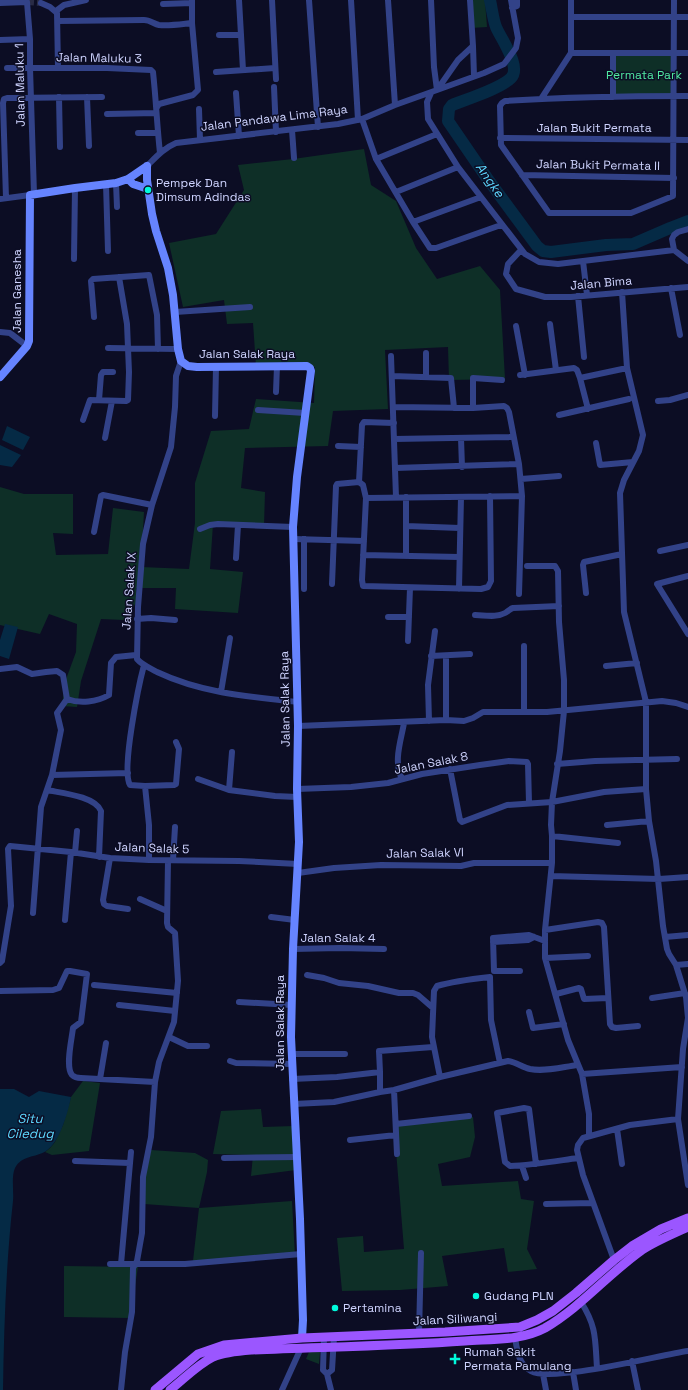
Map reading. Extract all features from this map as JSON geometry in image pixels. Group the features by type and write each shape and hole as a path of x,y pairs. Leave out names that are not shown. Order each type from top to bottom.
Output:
{"main road":[{"name":"Jalan Siliwangi","path":"155,1390 198,1354 224,1345 252,1346 301,1343 334,1337 419,1334 520,1327 553,1311 632,1246 661,1229 688,1218"},
{"name":"Jalan Siliwangi","path":"301,1343 324,1347 334,1347 446,1342 515,1337 532,1333 544,1328 581,1302 623,1265 643,1250 688,1227"},
{"path":"445,1332 446,1342"},
{"name":"Jalan Siliwangi","path":"170,1390 199,1365 213,1357 252,1346"}],"street":[{"path":"56,11 64,5 86,0"},
{"path":"239,0 243,70"},
{"path":"272,0 276,79"},
{"path":"309,0 318,127"},
{"path":"351,0 360,119 376,159 428,245 433,249 501,225"},
{"path":"388,0 395,105"},
{"path":"431,0 434,67 437,90"},
{"path":"470,0 474,76"},
{"path":"511,0 512,8 517,6 517,0"},
{"path":"541,99 571,53 571,0"},
{"path":"674,0 674,17 674,53 674,96 674,178 673,196 634,212 549,213 502,147 500,138 500,106 505,101 613,97 674,96 688,96"},
{"name":"Jalan Maluku 1","path":"0,3 27,1 32,97 32,195"},
{"path":"160,153 157,110 159,104 196,94 198,90 192,23 192,2 163,4"},
{"path":"41,3 56,11 58,21 58,68"},
{"name":"Jalan Pandawa Lima Raya","path":"32,195 116,183 128,179 147,166 160,153 176,143 318,127 360,119 484,73 504,64 516,48 518,38 512,8"},
{"path":"571,17 688,17"},
{"path":"58,21 149,20 156,24 162,25 192,23"},
{"path":"219,35 241,35"},
{"path":"0,40 30,39"},
{"path":"437,90 458,60 473,46"},
{"path":"571,53 688,53"},
{"path":"613,53 613,97"},
{"name":"Jalan Maluku 3","path":"7,68 107,68 151,70 153,72 157,110"},
{"path":"216,72 275,68"},
{"path":"274,87 276,132"},
{"path":"236,92 239,136"},
{"path":"431,92 427,102 428,118 437,134 458,167 501,225 521,250 534,260 544,264 558,264 674,250"},
{"path":"32,195 3,198 4,99 32,97 102,97"},
{"path":"59,97 60,147"},
{"path":"87,97 89,146"},
{"path":"420,97 425,99 427,102"},
{"path":"199,109 200,140"},
{"path":"107,114 157,110"},
{"path":"292,130 294,158"},
{"path":"138,133 158,133"},
{"path":"376,159 437,134"},
{"name":"Jalan Bukit Permata","path":"500,138 688,140"},
{"name":"Jalan Salak Raya","path":"147,166 148,189 156,231 170,280 175,312 178,349 181,361 188,366 307,366 311,371 297,477 293,527 298,702 298,868 293,949 292,1079 301,1254 303,1320 301,1343"},
{"path":"396,192 458,167"},
{"name":"Jalan Bukit Permata II","path":"522,175 674,178"},
{"path":"128,179 134,184 148,189"},
{"path":"116,183 116,207"},
{"path":"106,184 108,251"},
{"path":"74,259 75,188"},
{"name":"Jalan Ganesha","path":"0,377 27,346 29,341 32,195"},
{"path":"413,222 481,197"},
{"path":"688,229 674,235 672,239 674,250 688,261"},
{"name":"Jalan Bima","path":"521,250 508,264 506,274 516,289 545,297 578,296 688,287"},
{"path":"583,261 587,295"},
{"path":"94,317 91,281 93,279 147,274 150,276 157,315 158,349"},
{"path":"83,420 90,400 128,400 126,314 120,277"},
{"path":"671,288 680,335"},
{"path":"622,292 627,368 643,435 639,451 624,480 620,493 624,616 646,702 646,788 648,821 659,879 665,937 668,954 676,965 686,996 688,1018 683,1049 678,1119 688,1185"},
{"path":"578,296 584,357"},
{"path":"175,312 250,307"},
{"path":"550,324 556,370"},
{"path":"516,326 523,375 556,370 576,369 580,378 588,409"},
{"path":"0,332 10,333 27,346"},
{"path":"108,348 178,349"},
{"path":"426,353 426,377"},
{"path":"391,356 396,497"},
{"name":"Jalan Salak IX","path":"136,656 137,619 143,544 147,521 171,447 176,376 181,361"},
{"path":"276,392 277,366"},
{"path":"215,416 216,367"},
{"path":"580,378 627,368"},
{"path":"99,400 102,373 113,372"},
{"path":"392,376 451,378 454,408"},
{"path":"473,408 473,378 502,380"},
{"path":"658,401 670,400 688,395"},
{"path":"559,415 628,399"},
{"path":"105,438 112,401"},
{"path":"393,407 473,408 506,406 509,412 521,479 522,496 519,594"},
{"path":"258,410 305,413"},
{"path":"359,482 362,425 364,422 394,423"},
{"path":"394,439 513,437"},
{"path":"461,438 462,467"},
{"path":"596,443 600,465 633,462"},
{"path":"338,446 361,447"},
{"path":"395,468 519,464"},
{"path":"521,479 559,476"},
{"path":"332,584 337,484 359,482 363,485 366,498 362,580 363,586 410,588 488,587 491,582 490,496"},
{"path":"94,532 101,496 103,495 152,505"},
{"path":"366,498 522,496"},
{"path":"406,497 406,556"},
{"path":"459,588 461,497"},
{"path":"200,529 210,525 293,527"},
{"path":"236,558 238,525"},
{"path":"406,526 460,528"},
{"path":"293,539 364,541"},
{"path":"304,539 304,589"},
{"path":"660,551 688,545"},
{"path":"586,592 584,562 622,554"},
{"path":"363,555 459,558"},
{"path":"527,566 555,566 557,568 559,622 564,680 564,711 560,751 552,802 552,863 545,930 545,958 564,1024 582,1074 589,1114 589,1136"},
{"path":"688,577 657,584 688,634"},
{"path":"408,641 410,588"},
{"path":"475,615 505,614 513,608 559,606"},
{"path":"388,617 409,617"},
{"path":"137,619 151,618 175,620"},
{"path":"429,721 428,685 435,631"},
{"path":"221,692 230,638"},
{"path":"524,646 524,712"},
{"path":"431,656 470,654"},
{"path":"67,699 74,702 99,700 109,695 111,664 116,657 136,656 139,662 144,665 182,682 242,696 298,702"},
{"path":"446,659 446,720"},
{"path":"606,666 637,662"},
{"path":"144,665 137,689 129,746 128,782 130,785 145,786 176,784 179,749 176,742"},
{"path":"0,669 17,667 32,674 57,671 63,675 67,699 57,714 61,730 52,775 41,807 33,913"},
{"path":"298,726 404,723 446,720 464,721 483,712 564,711 662,701 688,707"},
{"path":"402,779 398,766 398,758 404,723"},
{"path":"229,790 232,752"},
{"path":"557,764 595,761 677,759"},
{"name":"Jalan Salak 8","path":"198,779 229,790 275,796 388,783 422,774 509,761 527,762 529,803"},
{"path":"450,769 460,820 462,822 506,805 552,802 604,792 646,788"},
{"path":"52,775 128,773"},
{"path":"145,786 150,825 149,860"},
{"path":"47,790 89,800 100,808 99,857"},
{"path":"607,825 648,821"},
{"path":"121,1390 124,1352 132,1312 132,1268 137,1261 142,1233 143,1177 151,1137 155,1082 159,1062 174,1022 177,993 178,982 175,934 168,927 171,860 175,827"},
{"path":"64,920 77,830"},
{"path":"552,836 618,843"},
{"name":"Jalan Salak 5","path":"0,963 2,961 11,906 8,849 10,846 110,858 239,861 298,868"},
{"path":"110,858 103,900 104,904 107,906 128,909"},
{"name":"Jalan Salak VI","path":"298,868 334,868 381,865 461,866 474,863 552,863"},
{"path":"551,876 659,879 688,877"},
{"path":"140,899 168,911"},
{"path":"271,917 295,920"},
{"path":"545,930 598,922 602,923 604,927 610,1024 612,1027 616,1028 638,1026"},
{"path":"665,937 688,935"},
{"path":"520,971 494,971 493,942 528,940 534,937 545,941"},
{"name":"Jalan Salak 4","path":"293,949 384,949"},
{"path":"545,958 588,956"},
{"path":"676,965 688,964"},
{"path":"0,991 54,990 59,988 67,972 70,971 87,974 81,1022 73,1028 69,1059 70,1071 76,1077 155,1082"},
{"path":"307,975 324,978 339,983 368,986 399,993 413,993 418,995 433,1008"},
{"path":"440,1076 433,1047 432,1027 434,990 437,986 490,977 491,1020 500,1063"},
{"path":"94,985 177,993"},
{"path":"556,994 579,988 581,989 584,999 608,998"},
{"path":"652,998 686,996"},
{"path":"239,1002 292,1005"},
{"path":"119,1005 175,1011"},
{"path":"529,1012 533,1028 564,1024"},
{"path":"169,1037 188,1046 208,1046"},
{"path":"100,1079 106,1043"},
{"path":"380,1092 379,1051 433,1047"},
{"path":"292,1054 345,1054"},
{"path":"230,1061 236,1063 292,1064"},
{"path":"294,1104 334,1102 394,1090 440,1076 508,1061 529,1068 542,1070 578,1065"},
{"path":"582,1074 682,1068"},
{"path":"292,1079 336,1077 380,1072"},
{"path":"394,1090 397,1154"},
{"path":"536,1164 529,1109 524,1108 497,1113 505,1162 510,1166 522,1166 536,1164 578,1158"},
{"path":"396,1124 469,1116"},
{"path":"614,1260 592,1203 578,1158 578,1145 583,1138 630,1125 678,1119"},
{"path":"618,1129 622,1164"},
{"path":"350,1140 396,1135"},
{"path":"121,1264 131,1152"},
{"path":"224,1158 297,1157"},
{"path":"75,1161 130,1163"},
{"path":"522,1166 526,1178"},
{"path":"546,1204 592,1203"},
{"path":"419,1334 421,1252"},
{"path":"110,1264 185,1264 301,1254"},
{"path":"581,1302 593,1326 596,1368"},
{"path":"327,1374 332,1370 334,1337"},
{"path":"515,1337 518,1354 524,1366 531,1371 544,1374 573,1372 688,1351"},
{"path":"324,1338 323,1370 327,1374 331,1390"},
{"path":"282,1390 301,1343"},
{"path":"632,1361 638,1390"},
{"path":"573,1372 576,1390"},
{"path":"544,1374 546,1390"}],"green space":[{"path":"469,0 485,0 487,27 471,28"},
{"name":"Permata Park","path":"613,53 674,53 675,96 613,97"},
{"path":"364,149 371,185 396,201 416,248 437,279 480,266 500,290 505,379 449,380 448,347 385,350 388,409 333,411 328,446 245,448 241,488 265,492 264,526 213,524 210,569 243,572 238,613 175,609 176,588 136,588 136,603 124,620 101,619 81,681 77,707 62,706 65,682 76,652 77,624 49,614 40,634 0,625 0,487 24,494 73,494 73,534 53,533 56,555 108,554 113,508 144,512 141,567 189,569 195,523 195,483 211,431 249,429 256,399 314,403 315,367 256,366 253,323 227,324 224,300 183,307 169,243 216,234 244,190 238,165"},
{"path":"83,1081 100,1083 89,1151 52,1155 45,1152 55,1142 63,1125 71,1097"},
{"path":"261,1109 263,1127 294,1126 296,1170 251,1176 253,1155 213,1154 221,1111"},
{"path":"473,1117 475,1137 470,1157 438,1164 442,1186 518,1181 521,1199 534,1201 527,1249 537,1269 508,1272 504,1248 442,1256 448,1286 400,1290 342,1291 337,1238 363,1236 364,1252 404,1249 394,1126"},
{"path":"151,1150 195,1153 208,1160 207,1172 199,1208 144,1204 144,1175"},
{"path":"292,1201 295,1256 193,1261 199,1208"},
{"path":"64,1266 138,1267 130,1318 64,1317"},
{"path":"309,1352 320,1352 319,1364 306,1359"}],"water":[{"path":"7,426 30,437 23,450 2,440"},
{"path":"0,445 21,455 12,467 0,465"},
{"path":"5,624 18,627 9,659 0,656 0,640"},
{"name":"Situ Ciledug","path":"0,1089 14,1089 29,1097 39,1091 71,1097 63,1126 51,1147 42,1153 21,1161 15,1168 14,1172 6,1296 3,1390 0,1390"}],"waterway":[{"name":"Angke","path":"490,0 496,27 510,53 514,73 511,78 499,86 452,105 449,109 448,121 487,178 537,246 543,251 551,252 606,245 633,244 688,221"}],"tunnel":[{"path":"28,2 41,3"}],"place":[{"name":"Pempek Dan Dimsum Adindas","path":"148,190"},
{"name":"Gudang PLN","path":"476,1296"},
{"name":"Pertamina","path":"335,1308"},
{"name":"Rumah Sakit Permata Pamulang","path":"455,1359"}]}
